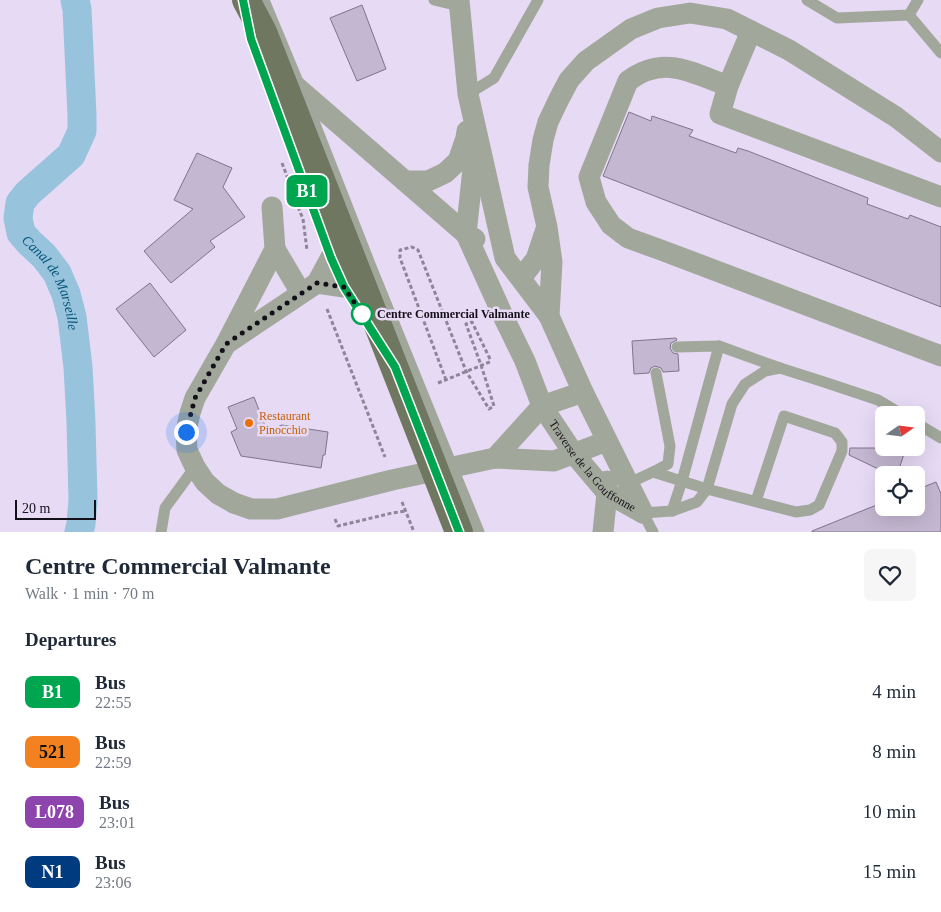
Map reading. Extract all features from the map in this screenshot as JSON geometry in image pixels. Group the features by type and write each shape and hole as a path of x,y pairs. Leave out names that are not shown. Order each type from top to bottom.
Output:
{"main road":[{"path":"245,0 262,32 395,367 436,450 452,491 459,532"},
{"path":"245,0 251,39 331,258 344,287 395,367"}],"street":[{"name":"Traverse de la Gouffonne","path":"405,181 428,181 445,173 458,161 466,138 468,94 459,3"},
{"path":"549,316 552,262 547,227 538,187 539,165 548,122 569,80 586,61 631,30 658,18 690,13 727,19 789,50 896,117 941,152"},
{"path":"751,31 728,86 720,114 941,197"},
{"path":"728,86 686,70 663,67 639,73 628,81 589,177 596,202 610,225 628,238 941,356"},
{"path":"277,70 466,234 505,258"},
{"name":"Traverse de la Gouffonne","path":"468,94 505,258 549,316 583,392 643,513"},
{"name":"Traverse de la Gouffonne","path":"477,130 466,234 525,361 542,406 574,454 607,493 643,513"},
{"path":"272,207 275,249 226,344 195,398 190,413 186,432 187,450 205,482 218,494 234,503 251,509 277,509 392,480 494,458 554,462 607,441 607,493 603,532"},
{"path":"520,278 536,260 547,227"},
{"path":"275,249 309,288"},
{"path":"226,344 309,288 331,258"},
{"path":"309,288 344,287"},
{"path":"494,458 542,406 583,392"}],"lane":[{"path":"264,0 370,264 436,450"},
{"path":"434,0 459,3"},
{"path":"468,94 494,78 538,0"},
{"path":"807,0 837,18 909,15"},
{"path":"909,15 918,0"},
{"path":"909,15 941,53"},
{"path":"672,512 719,346"},
{"path":"677,347 719,346 878,400 888,406"},
{"path":"653,532 643,513 672,512 698,502 707,489 732,404 745,384 765,371 780,368"},
{"path":"629,483 668,464 670,446 656,372"},
{"path":"653,472 707,489 796,512 810,510 818,505 842,451 842,442 835,433 784,416 756,501"},
{"path":"925,428 941,438"},
{"path":"160,532 165,508 195,467"},
{"path":"452,491 479,532"}],"path":[{"path":"481,365 466,371 446,380 400,258 400,250 412,247 418,250 466,371 488,409 494,406 481,365 466,324 472,322 491,361 481,365"},
{"path":"326,308 385,459"},
{"path":"403,504 414,532"},
{"path":"338,526 406,511"}],"building":[{"path":"362,5 386,69 357,81 330,18"},
{"path":"629,112 651,121 652,116 693,130 689,136 736,153 738,148 748,151 868,198 867,204 908,219 910,215 941,227 941,307 603,176"},
{"path":"197,153 232,168 223,187 245,217 210,241 215,247 171,283 144,251 193,209 174,200"},
{"path":"150,283 186,330 154,357 116,309"},
{"path":"676,338 677,340 671,343 670,348 673,353 678,354 679,371 663,372 661,368 655,366 651,368 649,373 634,374 632,341"},
{"path":"254,397 267,431 282,425 328,432 321,468 241,456 231,432 237,429 228,407"},
{"path":"850,448 875,448 875,456 903,456 900,466 875,467 849,455"},
{"path":"936,482 941,494 941,532 812,532 875,506 875,516 925,516 925,486"}],"waterway":[{"name":"Canal de Marseille","path":"75,0 77,9 82,131 71,155 28,193 20,203 18,218 21,233 44,256 57,273 66,294 72,317 78,367 81,422 83,500 79,532"}],"bus line":[{"name":"B1","path":"243,0 251,39 331,258 344,287 395,367 459,532"}],"place":[{"name":"Centre Commercial Valmante","path":"362,314"},
{"name":"Restaurant Pinocchio","path":"249,423"}],"route":[{"path":"186,432 195,398 226,344 317,283 344,287 362,314"}]}
